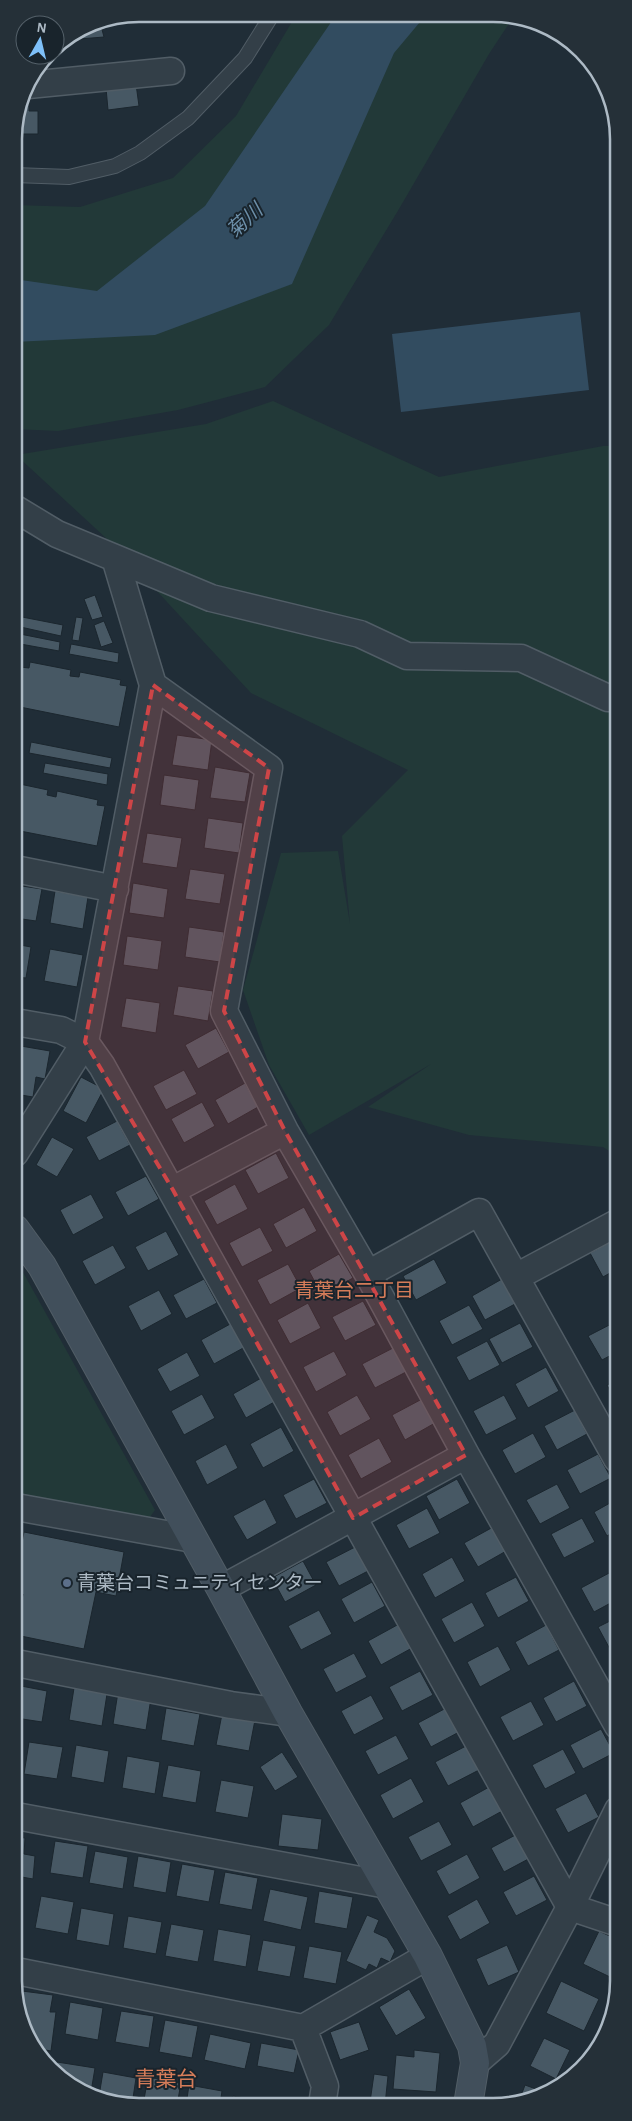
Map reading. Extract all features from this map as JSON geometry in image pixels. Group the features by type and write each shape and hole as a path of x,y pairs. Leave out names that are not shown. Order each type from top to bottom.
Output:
{"street":[{"path":"37,84 171,71"},
{"path":"23,513 57,534 211,598 360,634 407,656 521,658 610,698"},
{"path":"22,1141 85,1042 153,685 115,558"},
{"path":"153,685 269,768 224,1011 285,1130 368,1274 466,1455 609,1710"},
{"path":"23,871 115,889"},
{"path":"23,1023 61,1030 85,1042 102,1066 174,1190 352,1518 570,1907 609,1920"},
{"path":"174,1190 285,1130"},
{"path":"368,1274 479,1212 609,1445"},
{"path":"516,1277 609,1227"},
{"path":"22,1239 42,1266 222,1589 288,1713 428,1956 472,2046 475,2063 469,2098"},
{"path":"222,1589 466,1455"},
{"path":"22,1508 193,1539"},
{"path":"22,1664 231,1705 288,1713"},
{"path":"22,1817 387,1885"},
{"path":"475,2063 497,2044 570,1907 609,1828"},
{"path":"22,1972 303,2028 428,1956"},
{"path":"303,2028 325,2086 323,2098"}],"lane":[{"path":"23,175 69,177 115,166 140,153 188,118 245,58 268,22"}],"highlighted area":[{"path":"153,685 269,768 224,1011 285,1131 466,1455 353,1518 173,1190 85,1042"}],"green space":[{"path":"292,22 492,22 509,24 489,54 329,325 265,387 178,410 58,431 23,429 23,205 80,207 173,178 236,116"},
{"path":"273,401 439,477 610,446 609,1151 603,1147 469,1135 368,1107 431,1064 309,1135 269,1065 243,990 281,853 338,851 350,924 342,836 408,770 251,693 120,551 23,461 23,454 206,424"},
{"path":"22,1272 155,1510 145,1524 22,1501"}],"water":[{"name":"菊川","path":"331,22 420,22 394,53 292,284 155,335 23,342 23,280 97,291 205,206"},
{"path":"580,312 589,390 401,412 392,334"}],"building":[{"path":"102,29 104,37 80,39"},
{"path":"136,84 139,106 108,110 106,88"},
{"path":"29,104 29,111 38,111 38,134 23,134"},
{"path":"95,595 103,617 92,620 84,599"},
{"path":"23,617 63,625 61,636 23,627"},
{"path":"76,617 83,618 79,641 72,640"},
{"path":"104,621 113,643 101,647 94,625"},
{"path":"23,635 60,642 59,651 23,644"},
{"path":"71,644 119,653 118,663 69,654"},
{"path":"30,662 71,670 70,676 79,677 80,672 121,680 120,685 127,686 119,727 23,708 23,667 29,668"},
{"path":"177,735 212,740 208,770 172,765"},
{"path":"31,742 112,758 110,768 29,753"},
{"path":"45,763 108,774 107,785 43,773"},
{"path":"215,767 250,773 245,802 210,798"},
{"path":"164,775 199,780 195,810 160,805"},
{"path":"23,785 48,790 47,795 56,797 57,791 98,800 97,805 105,806 97,846 23,831"},
{"path":"208,818 243,823 239,853 204,848"},
{"path":"147,833 182,838 177,868 142,863"},
{"path":"190,869 225,874 220,904 185,899"},
{"path":"133,883 168,889 164,918 129,913"},
{"path":"23,886 42,889 36,921 23,919"},
{"path":"55,891 88,897 83,929 50,923"},
{"path":"189,927 224,932 220,962 185,957"},
{"path":"127,936 162,941 158,970 123,965"},
{"path":"23,945 31,947 26,978 23,978"},
{"path":"50,949 83,955 77,987 44,981"},
{"path":"178,986 213,991 208,1021 173,1015"},
{"path":"126,998 160,1003 156,1033 121,1027"},
{"path":"216,1028 229,1052 198,1069 185,1045"},
{"path":"23,1046 50,1051 45,1079 36,1077 33,1097 22,1095"},
{"path":"184,1070 197,1094 166,1110 153,1086"},
{"path":"81,1077 104,1089 86,1123 63,1111"},
{"path":"245,1083 258,1107 228,1124 215,1100"},
{"path":"202,1102 215,1126 184,1143 171,1119"},
{"path":"117,1121 130,1145 99,1161 86,1137"},
{"path":"52,1137 74,1149 57,1177 36,1165"},
{"path":"276,1153 289,1178 258,1194 245,1170"},
{"path":"146,1176 159,1199 128,1216 115,1192"},
{"path":"235,1184 248,1209 217,1225 204,1201"},
{"path":"91,1194 104,1218 73,1235 60,1210"},
{"path":"304,1207 317,1231 286,1248 273,1224"},
{"path":"260,1227 273,1251 242,1267 229,1243"},
{"path":"166,1231 179,1255 148,1271 135,1247"},
{"path":"609,1242 609,1273 603,1277 590,1253"},
{"path":"113,1245 126,1268 95,1285 82,1261"},
{"path":"339,1254 353,1278 322,1295 309,1271"},
{"path":"434,1259 447,1283 416,1300 403,1276"},
{"path":"288,1264 301,1288 270,1305 257,1280"},
{"path":"204,1279 217,1303 186,1319 173,1295"},
{"path":"502,1279 515,1304 485,1320 472,1296"},
{"path":"159,1290 172,1314 141,1331 128,1306"},
{"path":"363,1301 376,1325 345,1341 332,1317"},
{"path":"308,1303 321,1328 290,1344 277,1320"},
{"path":"469,1305 483,1329 452,1345 439,1321"},
{"path":"232,1323 245,1347 214,1364 201,1340"},
{"path":"520,1323 533,1347 502,1363 489,1339"},
{"path":"609,1325 609,1356 602,1360 588,1336"},
{"path":"487,1341 500,1365 469,1381 456,1357"},
{"path":"393,1348 406,1372 375,1388 362,1364"},
{"path":"334,1351 347,1375 316,1392 303,1367"},
{"path":"187,1352 200,1376 170,1392 157,1369"},
{"path":"546,1367 559,1391 528,1408 515,1384"},
{"path":"263,1377 276,1401 246,1418 233,1394"},
{"path":"202,1394 215,1418 184,1435 171,1411"},
{"path":"357,1395 371,1419 340,1436 327,1412"},
{"path":"504,1395 517,1419 486,1435 473,1411"},
{"path":"422,1399 435,1423 405,1440 392,1415"},
{"path":"575,1410 587,1434 557,1450 544,1426"},
{"path":"281,1427 294,1451 263,1468 250,1444"},
{"path":"533,1433 546,1457 515,1474 502,1450"},
{"path":"379,1438 392,1462 361,1479 348,1455"},
{"path":"226,1444 238,1468 207,1485 195,1461"},
{"path":"598,1454 609,1475 609,1479 580,1494 567,1470"},
{"path":"314,1479 327,1503 296,1519 283,1495"},
{"path":"457,1479 470,1503 439,1520 426,1496"},
{"path":"557,1484 570,1508 540,1524 526,1500"},
{"path":"265,1499 277,1523 247,1540 233,1516"},
{"path":"609,1503 609,1535 607,1536 594,1512"},
{"path":"427,1508 440,1533 409,1549 396,1525"},
{"path":"582,1518 595,1542 564,1558 551,1534"},
{"path":"495,1526 508,1550 478,1567 464,1543"},
{"name":"青葉台コミュニティセンター","path":"24,1532 124,1552 116,1596 96,1592 84,1649 22,1636 22,1541"},
{"path":"357,1546 370,1570 339,1586 326,1562"},
{"path":"452,1557 465,1581 435,1598 422,1574"},
{"path":"303,1561 316,1585 285,1602 272,1578"},
{"path":"609,1573 609,1604 594,1612 581,1588"},
{"path":"516,1577 529,1601 498,1618 485,1593"},
{"path":"372,1582 385,1606 354,1623 341,1599"},
{"path":"472,1602 485,1626 454,1643 441,1619"},
{"path":"319,1610 332,1634 301,1650 288,1626"},
{"path":"609,1621 609,1648 598,1627"},
{"path":"399,1624 412,1648 381,1665 368,1641"},
{"path":"546,1625 559,1650 528,1666 515,1642"},
{"path":"498,1646 511,1670 480,1687 467,1662"},
{"path":"354,1653 367,1677 336,1693 323,1669"},
{"path":"420,1671 433,1695 402,1711 389,1687"},
{"path":"574,1681 587,1706 556,1722 543,1698"},
{"path":"22,1686 47,1691 42,1722 22,1719"},
{"path":"74,1688 107,1694 102,1726 69,1720"},
{"path":"118,1692 151,1698 146,1730 113,1724"},
{"path":"371,1695 384,1719 354,1735 341,1711"},
{"path":"531,1701 544,1725 513,1741 500,1717"},
{"path":"448,1707 461,1731 431,1747 418,1723"},
{"path":"166,1708 200,1714 194,1746 161,1740"},
{"path":"222,1714 255,1720 249,1751 216,1745"},
{"path":"601,1729 609,1744 609,1756 583,1769 570,1745"},
{"path":"396,1735 409,1759 378,1775 365,1751"},
{"path":"29,1742 63,1747 57,1779 24,1774"},
{"path":"76,1745 109,1751 104,1783 71,1777"},
{"path":"466,1746 479,1770 448,1786 435,1762"},
{"path":"563,1749 576,1773 545,1789 532,1765"},
{"path":"282,1752 298,1777 275,1791 260,1767"},
{"path":"127,1756 160,1762 155,1794 122,1788"},
{"path":"168,1765 201,1771 196,1803 162,1797"},
{"path":"411,1778 424,1802 393,1819 380,1795"},
{"path":"221,1780 254,1786 248,1818 215,1812"},
{"path":"491,1786 504,1810 473,1827 460,1803"},
{"path":"586,1793 599,1817 568,1833 555,1809"},
{"path":"282,1814 322,1819 318,1850 278,1846"},
{"path":"439,1821 452,1845 421,1861 408,1837"},
{"path":"521,1832 534,1856 504,1872 491,1848"},
{"path":"22,1838 25,1838 24,1854 35,1856 33,1879 22,1877"},
{"path":"55,1841 88,1846 83,1878 50,1873"},
{"path":"95,1851 128,1857 123,1889 89,1883"},
{"path":"467,1854 480,1878 449,1895 436,1871"},
{"path":"138,1856 171,1862 166,1893 133,1887"},
{"path":"182,1864 215,1870 209,1902 176,1896"},
{"path":"225,1872 258,1878 252,1910 219,1904"},
{"path":"534,1876 547,1900 516,1916 503,1892"},
{"path":"270,1889 308,1897 301,1930 263,1921"},
{"path":"319,1891 353,1897 347,1929 314,1923"},
{"path":"41,1896 74,1902 68,1934 35,1928"},
{"path":"477,1899 490,1923 460,1940 447,1916"},
{"path":"81,1908 114,1914 109,1946 76,1940"},
{"path":"367,1915 379,1920 374,1932 387,1938 395,1951 390,1962 381,1958 377,1968 369,1964 366,1970 346,1961"},
{"path":"128,1916 162,1922 156,1954 123,1948"},
{"path":"171,1924 204,1930 198,1962 165,1956"},
{"path":"218,1929 251,1935 246,1967 213,1961"},
{"path":"599,1931 609,1936 609,1977 583,1964"},
{"path":"263,1940 296,1946 290,1977 257,1971"},
{"path":"507,1945 519,1972 488,1986 476,1959"},
{"path":"309,1946 342,1952 336,1984 303,1978"},
{"path":"561,1981 599,1999 584,2031 546,2013"},
{"path":"409,1989 426,2018 396,2036 379,2007"},
{"path":"23,1991 53,1995 50,2012 56,2012 51,2051 45,2050 35,2033 29,2019"},
{"path":"70,2002 103,2008 98,2040 65,2034"},
{"path":"121,2011 154,2016 149,2048 115,2042"},
{"path":"165,2020 198,2026 192,2058 159,2052"},
{"path":"359,2022 369,2050 340,2060 330,2032"},
{"path":"210,2034 251,2043 245,2069 204,2060"},
{"path":"544,2038 570,2050 556,2079 530,2066"},
{"path":"261,2043 299,2050 294,2073 257,2066"},
{"path":"414,2050 440,2053 436,2092 393,2089 396,2055 414,2057"},
{"path":"57,2062 95,2068 92,2088 75,2079"},
{"path":"103,2072 136,2078 133,2098 117,2096 100,2091"},
{"path":"374,2074 388,2076 386,2098 371,2098"},
{"path":"148,2077 181,2083 178,2098 144,2098"},
{"path":"189,2085 222,2091 221,2098 187,2098"},
{"path":"525,2085 538,2090 537,2090 522,2094"}],"place":[{"name":"青葉台コミュニティセンター","path":"67,1583"}],"district":[{"name":"青葉台二丁目","path":"354,1291"},
{"name":"青葉台","path":"166,2079"}]}
